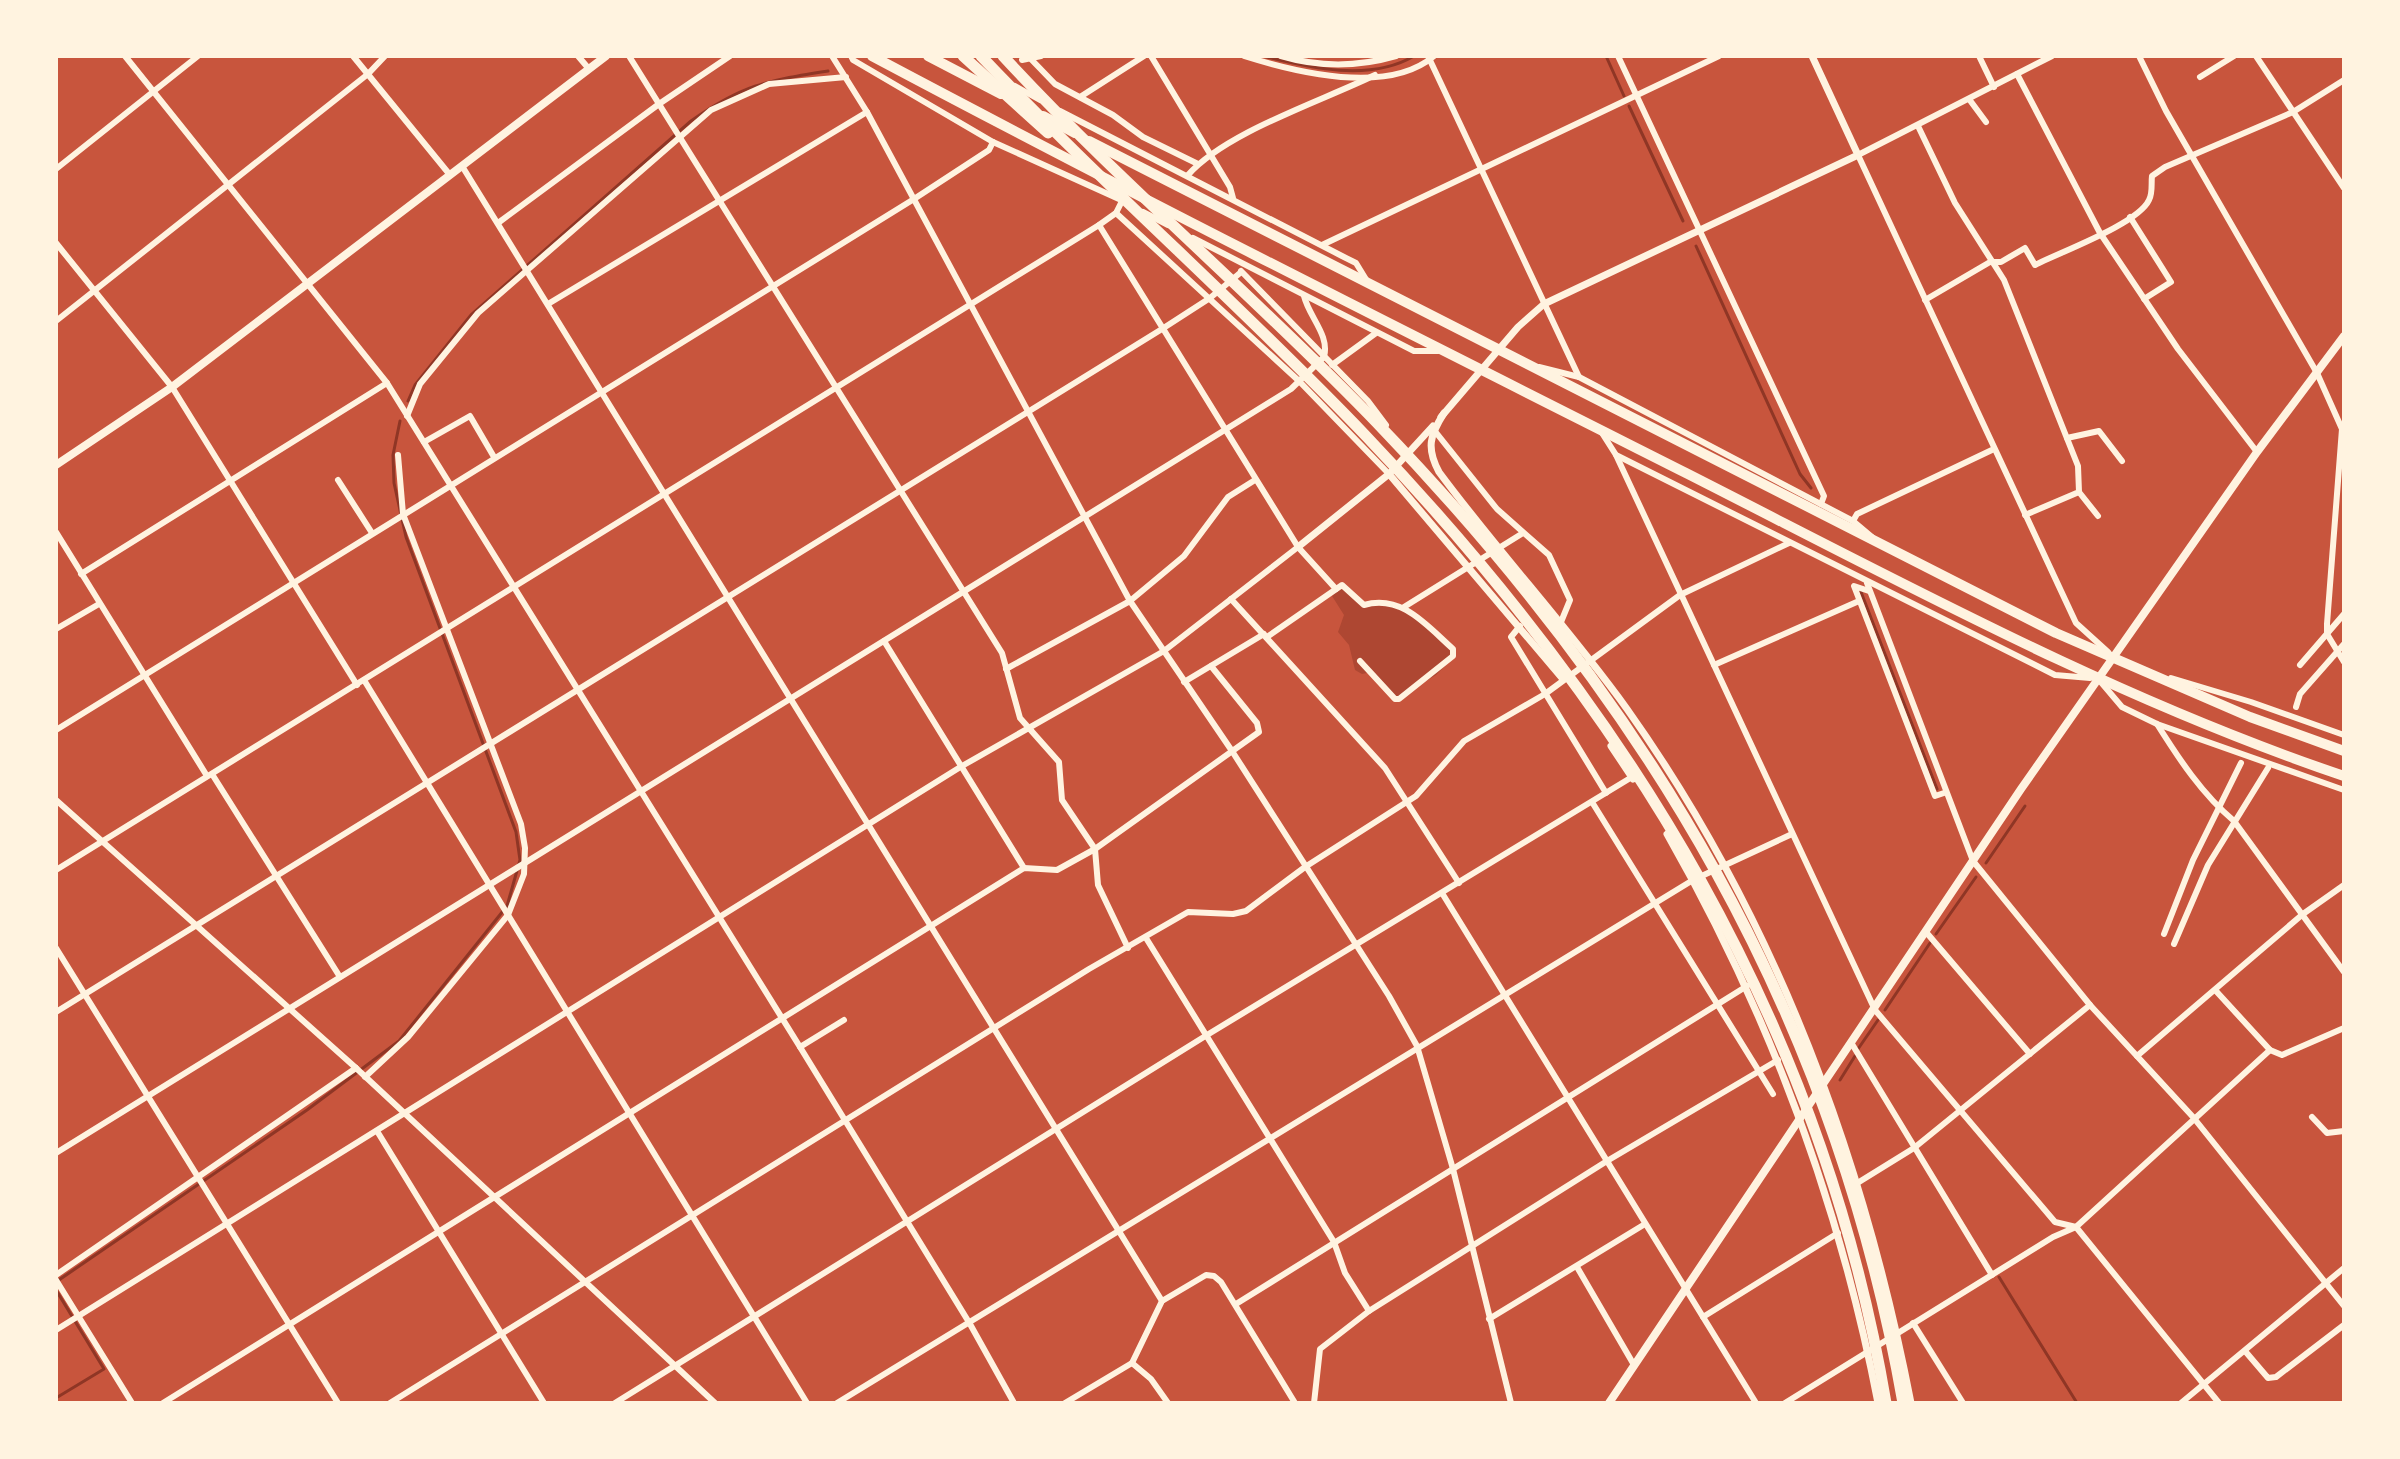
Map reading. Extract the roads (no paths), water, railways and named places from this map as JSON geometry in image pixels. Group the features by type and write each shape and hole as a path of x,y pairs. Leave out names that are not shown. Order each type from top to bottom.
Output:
{"highway":[{"path":"872,56 1442,351 2098,679 2287,757 2344,776"},
{"path":"928,56 1172,185 1368,282 1497,352 1876,544 2113,657 2250,717 2344,751"},
{"path":"961,56 1160,231"},
{"path":"981,56 1365,436 1486,569 1576,681 1672,826 1752,976 1816,1136 1845,1227 1886,1403"},
{"path":"1003,56 1300,345 1445,495 1545,613 1638,741 1730,894 1801,1046 1858,1207 1903,1403"}],"main road":[{"path":"56,465 172,387 606,56"},
{"path":"1609,1403 2113,657 2257,452 2344,336"}],"street":[{"path":"125,56 387,383 783,1019 970,1324 1014,1403"},
{"path":"56,169 198,56"},
{"path":"353,56 450,175"},
{"path":"56,321 229,186 368,74 385,56"},
{"path":"578,56 589,69"},
{"path":"629,56 1002,653 1020,718 1059,762 1062,800 1095,849 1098,885 1128,948"},
{"path":"498,223 659,104 730,56"},
{"path":"832,56 867,112 1130,601 1232,751 1356,944 1417,1046 1453,1169 1511,1403"},
{"path":"851,56 853,60 998,143 1122,201 1376,333 1414,351 1442,351"},
{"path":"961,56 1356,263 1368,282"},
{"path":"1027,58 1041,56"},
{"path":"1080,97 1144,56"},
{"path":"1151,56 1233,198"},
{"path":"1244,56 1307,74 1375,75 1391,74 1431,57 1579,377"},
{"path":"1281,56 1308,63 1334,64 1396,56"},
{"path":"1618,56 1824,496 1821,504"},
{"path":"1322,245 1719,56"},
{"path":"1812,56 2076,623 2113,657"},
{"path":"1979,56 1994,87"},
{"path":"56,1330 962,766 1164,651 1389,474 1544,304 1918,126 2052,56"},
{"path":"2139,56 2166,111 2194,154 2317,373 2343,428 2331,537 2327,634 2344,662"},
{"path":"2200,77 2234,56"},
{"path":"2258,57 2344,188"},
{"path":"1027,58 1039,70 1143,137 1198,164"},
{"path":"1034,80 1039,70"},
{"path":"2017,74 2100,233 2229,420 2257,452"},
{"path":"1188,175 1198,164 1250,133 1375,75"},
{"path":"407,416 420,384 462,330 678,134 711,110 751,89 769,84 846,77"},
{"path":"1925,300 2025,248 2035,265 2100,233 2130,217 2151,198 2152,176 2194,154 2293,112 2344,80"},
{"path":"1969,99 1986,122"},
{"path":"548,304 867,112"},
{"path":"1918,126 1955,203 1996,262 2078,466 2079,492 2098,516"},
{"path":"56,730 914,199 998,143"},
{"path":"462,166 1162,1301"},
{"path":"56,870 1099,225 1116,213 1122,201"},
{"path":"1116,213 1299,381 1389,474 1521,625 1565,680 1632,777 1693,880 1747,986 1778,1060 1838,1233 1878,1403"},
{"path":"2130,217 2171,282 2144,299"},
{"path":"1099,225 1298,547 1336,589"},
{"path":"56,243 172,387 293,582 426,783 807,1403"},
{"path":"56,1012 1162,329 1210,298 1240,273 1243,265"},
{"path":"1240,273 1368,401 1409,452"},
{"path":"56,1153 1082,516 1226,430 1299,381 1324,357 1326,341 1304,296"},
{"path":"1332,365 1376,333"},
{"path":"1527,366 1554,369 1579,377 1853,521 1866,529 1876,544"},
{"path":"81,574 387,383"},
{"path":"1444,413 1434,430 1429,448 1439,472 1561,622 1662,760 1724,865 1777,971 1825,1084 1859,1182 1898,1333 1911,1403"},
{"path":"424,442 470,416 494,457"},
{"path":"1434,430 1497,509 1549,555 1570,600 1561,622"},
{"path":"1600,430 1616,455 1875,1010 2055,1222 2076,1227 2219,1403"},
{"path":"2067,438 2099,431 2122,461"},
{"path":"1853,521 1857,514 1994,449"},
{"path":"132,1403 75,1317 57,1280 408,1037 506,912 520,887 521,824 400,516 398,455"},
{"path":"1616,455 1868,587 2055,675 2098,679 2122,707 2157,724 2344,790"},
{"path":"338,480 372,533"},
{"path":"1006,669 1130,601 1184,556 1228,497 1255,480"},
{"path":"2025,515 2079,492"},
{"path":"56,532 144,675 277,875 340,977"},
{"path":"1404,607 1523,533"},
{"path":"390,1403 1188,912 1233,914 1246,911 1305,867 1416,796 1464,741 1545,694 1680,595 1789,543"},
{"path":"1184,682 1266,635 1342,585 1364,605 1376,602 1404,607 1453,649 1453,656 1399,699 1395,699 1360,661"},
{"path":"1868,587 1854,586 1935,796 1944,793"},
{"path":"1868,587 1944,793 1973,861 2090,1005 2193,1117 2344,1306"},
{"path":"1231,599 1364,749 1385,768 1408,799 1459,883"},
{"path":"1714,665 1859,601"},
{"path":"56,629 99,604"},
{"path":"2300,665 2344,614"},
{"path":"1521,625 1511,637 1606,793"},
{"path":"884,641 1024,868"},
{"path":"2296,707 2300,694 2344,644"},
{"path":"163,1403 1024,868 1057,870 1095,849 1259,732 1257,723 1211,666"},
{"path":"2141,669 2251,702 2344,735"},
{"path":"2157,724 2217,807 2234,821 2344,972"},
{"path":"2164,934 2217,807 2241,763"},
{"path":"2174,944 2208,865 2268,768"},
{"path":"615,1403 1055,1128 1632,777"},
{"path":"56,800 360,1072 715,1403"},
{"path":"1592,802 1773,1094"},
{"path":"56,815 66,808"},
{"path":"837,1403 1120,1233 1268,1137 1693,880 1792,834"},
{"path":"2137,1056 2303,914 2344,885"},
{"path":"1442,893 1756,1403"},
{"path":"1926,932 2030,1054"},
{"path":"1146,938 1334,1242 1345,1273 1369,1311"},
{"path":"56,948 338,1403"},
{"path":"1236,1304 1747,986"},
{"path":"2216,991 2270,1050 2282,1055 2344,1028"},
{"path":"1859,1182 1914,1148 2090,1005"},
{"path":"800,1047 844,1020"},
{"path":"1852,1044 1992,1275"},
{"path":"1785,1403 2053,1237 2076,1227 2193,1117 2270,1050"},
{"path":"1314,1403 1320,1349 1369,1311 1607,1161 1778,1060"},
{"path":"2312,1117 2327,1133 2344,1131"},
{"path":"377,1131 544,1403"},
{"path":"1489,1319 1645,1224"},
{"path":"1703,1317 1838,1233"},
{"path":"1577,1267 1634,1365"},
{"path":"2181,1403 2344,1268"},
{"path":"1065,1403 1132,1363 1162,1301 1206,1275 1214,1276 1221,1282 1295,1403"},
{"path":"1913,1323 1963,1403"},
{"path":"2245,1351 2268,1378 2276,1377 2344,1325"},
{"path":"1132,1363 1151,1379 1168,1403"}],"waterway":[{"path":"1263,56 1300,65 1359,71 1397,64 1414,56"},
{"path":"1606,56 1624,96"},
{"path":"408,401 415,385 471,315 691,121 726,99 756,86 828,71"},
{"path":"1629,106 1683,221"},
{"path":"1696,246 1800,474 1811,488"},
{"path":"56,1282 307,1110 399,1041 507,906 520,860 516,832 406,537 394,483 393,455 400,421"},
{"path":"1861,592 1937,789"},
{"path":"1986,863 2025,806"},
{"path":"1936,934 1976,877"},
{"path":"1885,1010 1930,943"},
{"path":"1858,1049 1878,1020"},
{"path":"1840,1080 1855,1056"},
{"path":"1999,1277 2077,1403"},
{"path":"56,1290 104,1369 56,1398"}]}
